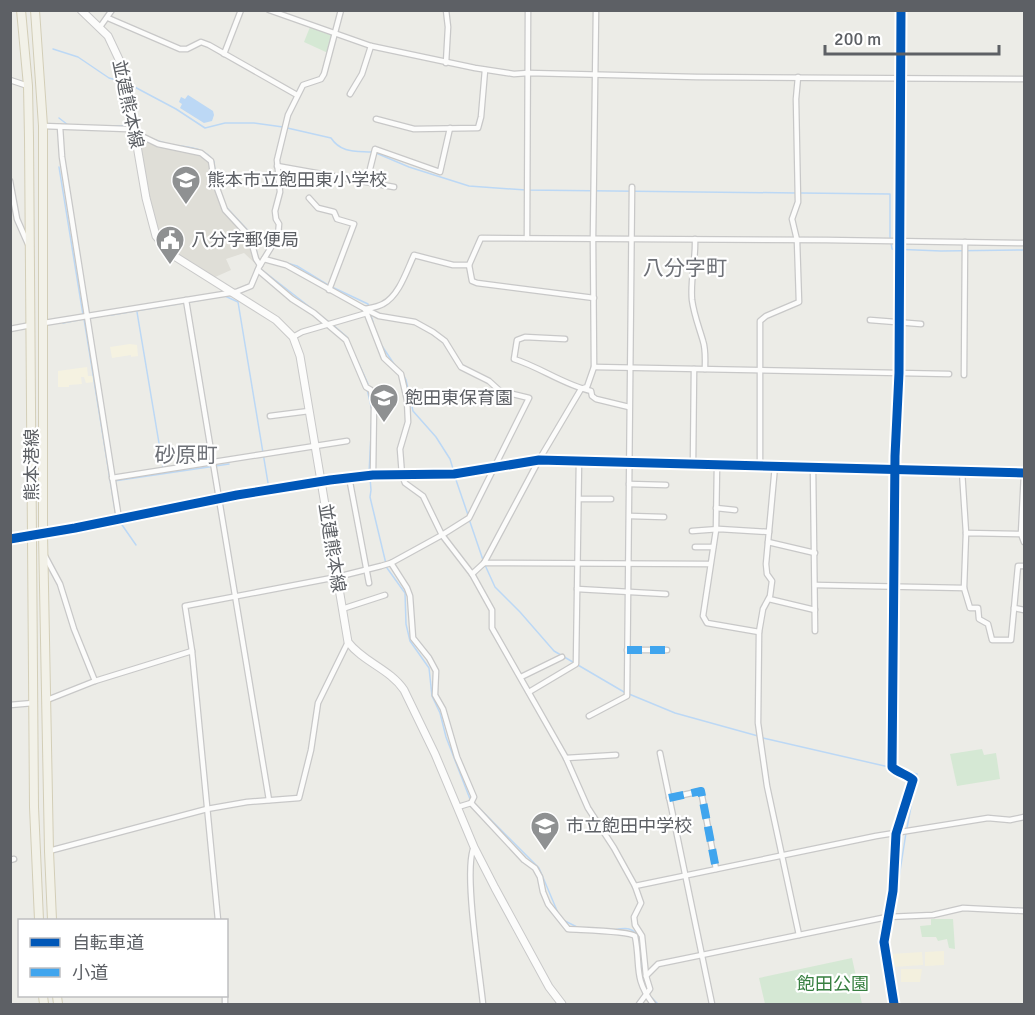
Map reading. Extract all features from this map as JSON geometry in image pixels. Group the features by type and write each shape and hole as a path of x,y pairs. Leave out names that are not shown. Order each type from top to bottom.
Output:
{"main road":[{"name":"熊本港線","path":"21,10 28,86 33,703 35,854 39,919"},
{"name":"熊本港線","path":"35,10 43,126 43,553 52,919"},
{"name":"並建熊本線","path":"81,10 108,36 124,70 146,198 156,236 171,254 276,320 293,337 300,356 348,642"},
{"path":"31,325 44,323"},
{"path":"10,538 43,534 220,499 349,477 445,474 539,460 1024,473"},
{"path":"348,642 357,652 398,682 435,754 474,847 549,987 562,1005"},
{"path":"33,703 47,700"},
{"path":"35,854 49,851"}],"street":[{"path":"100,27 112,10"},
{"path":"224,54 240,10"},
{"path":"269,10 371,46 446,63 514,74 1024,79"},
{"path":"44,323 231,293 251,286 278,236 279,224 276,211 280,192 277,166 288,115 303,85 321,79 341,10"},
{"path":"446,10 448,27 446,63"},
{"path":"527,238 528,10"},
{"path":"472,574 484,563 539,460 581,389 587,387 594,367 596,10"},
{"path":"894,1005 884,952 887,917 893,891 896,834 913,780 892,767 902,10"},
{"path":"108,18 180,49 187,49 201,42 297,95"},
{"path":"350,94 362,74 371,46"},
{"path":"376,119 414,129 474,129 480,125 485,70"},
{"path":"760,466 762,370 760,321 766,316 799,302 797,240 792,219 798,202 796,99 798,77"},
{"path":"10,80 28,86"},
{"path":"43,126 127,129 158,144 201,153 211,161 214,180 225,210 250,237 259,268 292,299 314,313 346,340 366,387 371,390 374,405 373,475"},
{"path":"60,127 62,157 119,519"},
{"path":"367,181 375,149 440,172 450,128"},
{"path":"277,166 394,187"},
{"path":"10,181 17,219 30,248"},
{"path":"589,716 627,696 632,187"},
{"path":"309,198 318,208 334,212 337,219 354,224 329,290"},
{"path":"594,298 477,283 472,280 469,265 481,238 1024,243"},
{"path":"695,239 696,260 692,275 692,300 696,322 704,343 705,369"},
{"path":"963,375 965,244"},
{"path":"293,337 384,304 399,287 414,255 453,265 469,265"},
{"path":"218,919 192,651 185,606 337,577 391,563 442,535 469,518 529,398 500,391 489,381 461,367 445,341 415,322 378,316 366,311 286,266 264,259"},
{"path":"186,300 269,801"},
{"path":"366,311 384,358 401,374 407,400 408,422 400,449 402,475 405,483 423,496 442,535 472,574 492,610 492,628 566,758 588,808 614,848 641,903 634,917 635,925 642,936 646,976 650,989 639,1005"},
{"path":"870,320 921,324"},
{"path":"10,329 31,325"},
{"path":"565,339 525,337 516,340 514,359 535,366 542,372 581,389 591,391 592,396 596,399 629,407"},
{"path":"594,367 949,375"},
{"path":"693,464 694,369"},
{"path":"270,416 309,411"},
{"path":"112,478 347,441"},
{"path":"529,692 576,664 579,460"},
{"path":"717,465 716,530 703,616 705,621 759,632"},
{"path":"775,466 767,570 772,581 769,599 764,603 759,632 757,685 761,745 767,786 799,935"},
{"path":"813,467 815,631"},
{"path":"962,471 966,533 964,588 970,608 978,608 979,619 988,624 992,640 1012,639 1018,566 1024,566"},
{"path":"1024,473 1021,534 1024,542"},
{"path":"349,477 369,583"},
{"path":"629,484 666,485"},
{"path":"579,499 611,500"},
{"path":"716,508 735,510"},
{"path":"630,516 663,517"},
{"path":"692,531 769,532"},
{"path":"966,533 1021,534"},
{"path":"768,542 814,553"},
{"path":"695,547 713,548"},
{"path":"43,553 60,584 74,629 95,681"},
{"path":"391,563 410,596 413,638 436,671 435,695 443,709 457,757 474,797 471,803 458,807"},
{"path":"484,563 710,564"},
{"path":"815,585 964,588"},
{"path":"577,589 666,594"},
{"path":"342,609 385,595"},
{"path":"769,599 815,610"},
{"path":"1014,608 1024,610"},
{"path":"49,851 207,809 247,802 299,798 311,750 318,703 348,642"},
{"path":"627,650 667,650"},
{"path":"47,700 95,681 192,651"},
{"path":"521,677 562,657"},
{"path":"10,705 33,703"},
{"path":"660,753 712,1005"},
{"path":"566,758 616,755"},
{"path":"669,798 701,791 716,869"},
{"path":"471,803 524,860 535,868 548,904 568,928 628,932 635,936 639,955 640,986 653,1005"},
{"path":"634,886 896,834 988,818 1010,820 1024,817"},
{"path":"474,847 471,853 470,882 483,1005"},
{"path":"646,976 658,964 887,917 933,915 963,908 1024,911"}],"shaded area":[{"name":"熊本市立飽田東小学校","path":"140,141 164,148 195,153 209,161 211,181 223,211 248,239 254,261 258,266 244,253 226,259 231,270 213,278 177,256 167,246 154,222"},
{"path":"137,345 138,356 112,358 110,347"},
{"path":"87,367 88,376 93,376 94,382 86,383 84,377 81,377 82,384 58,387 58,371"}],"green space":[{"path":"310,27 333,36 328,53 304,42"},
{"path":"982,749 984,755 996,753 1000,779 957,786 950,754"},
{"path":"931,919 953,919 955,949 949,948 947,939 938,941 936,937 922,937 920,926 931,925"},
{"name":"飽田公園","path":"852,958 862,1004 765,1004 759,978"}],"sand":[{"path":"944,951 944,965 925,966 925,952"},
{"path":"922,952 923,965 893,967 891,954"},
{"path":"901,969 922,969 920,982 901,982"}],"water":[{"path":"188,95 213,111 212,121 204,123 180,108 181,97 185,99"}],"waterway":[{"path":"53,49 78,57 109,78 124,82"},
{"path":"129,84 176,109 205,128 225,123 254,123 283,127 331,138 344,149 371,152"},
{"path":"59,118 68,125"},
{"path":"96,126 106,126"},
{"path":"114,126 130,126"},
{"path":"137,129 145,135"},
{"path":"152,139 168,144"},
{"path":"172,145 206,153 214,162 215,172"},
{"path":"376,153 409,167 469,186 526,190 796,193"},
{"path":"59,167 83,315"},
{"path":"801,193 890,194 892,249 1024,250"},
{"path":"227,208 253,236 258,258"},
{"path":"287,263 297,266 328,285"},
{"path":"262,270 329,322"},
{"path":"332,287 368,304 369,308"},
{"path":"111,315 225,296 238,302 268,483"},
{"path":"137,312 163,467"},
{"path":"370,313 373,322"},
{"path":"90,318 106,315"},
{"path":"63,323 83,319"},
{"path":"84,319 116,516"},
{"path":"333,325 347,337"},
{"path":"382,346 396,367"},
{"path":"359,364 368,384"},
{"path":"403,375 413,411 436,437 450,459 454,472"},
{"path":"367,389 372,410"},
{"path":"369,473 372,415"},
{"path":"114,481 229,464"},
{"path":"455,477 468,515"},
{"path":"370,478 370,497 387,568 405,593 406,624 410,641 429,668 432,696 470,799"},
{"path":"469,519 483,560"},
{"path":"120,522 136,545"},
{"path":"485,565 495,587 554,651 624,692"},
{"path":"629,694 675,713 758,736"},
{"path":"763,738 889,767"},
{"path":"900,770 917,774 907,828"},
{"path":"473,802 539,868 558,913"},
{"path":"891,916 906,833"},
{"path":"565,921 577,927"},
{"path":"614,930 634,931 640,941 641,970"},
{"path":"888,930 889,957 898,1004"},
{"path":"650,996 658,1004"}],"marked path":[{"path":"627,650 667,650"},
{"path":"669,798 701,791 716,869"}],"cycle path":[{"path":"894,1004 884,942 893,891 896,834 913,780 892,767 895,456 899,373 901,10"},
{"path":"10,539 237,495 330,480 373,475 454,474 539,460 1024,473"}],"place":[{"name":"熊本市立飽田東小学校","path":"186,206"},
{"name":"八分字郵便局","path":"170,266"},
{"name":"飽田東保育園","path":"384,424"},
{"name":"市立飽田中学校","path":"545,852"}],"district":[{"name":"八分字町","path":"685,268"},
{"name":"砂原町","path":"186,455"}]}
